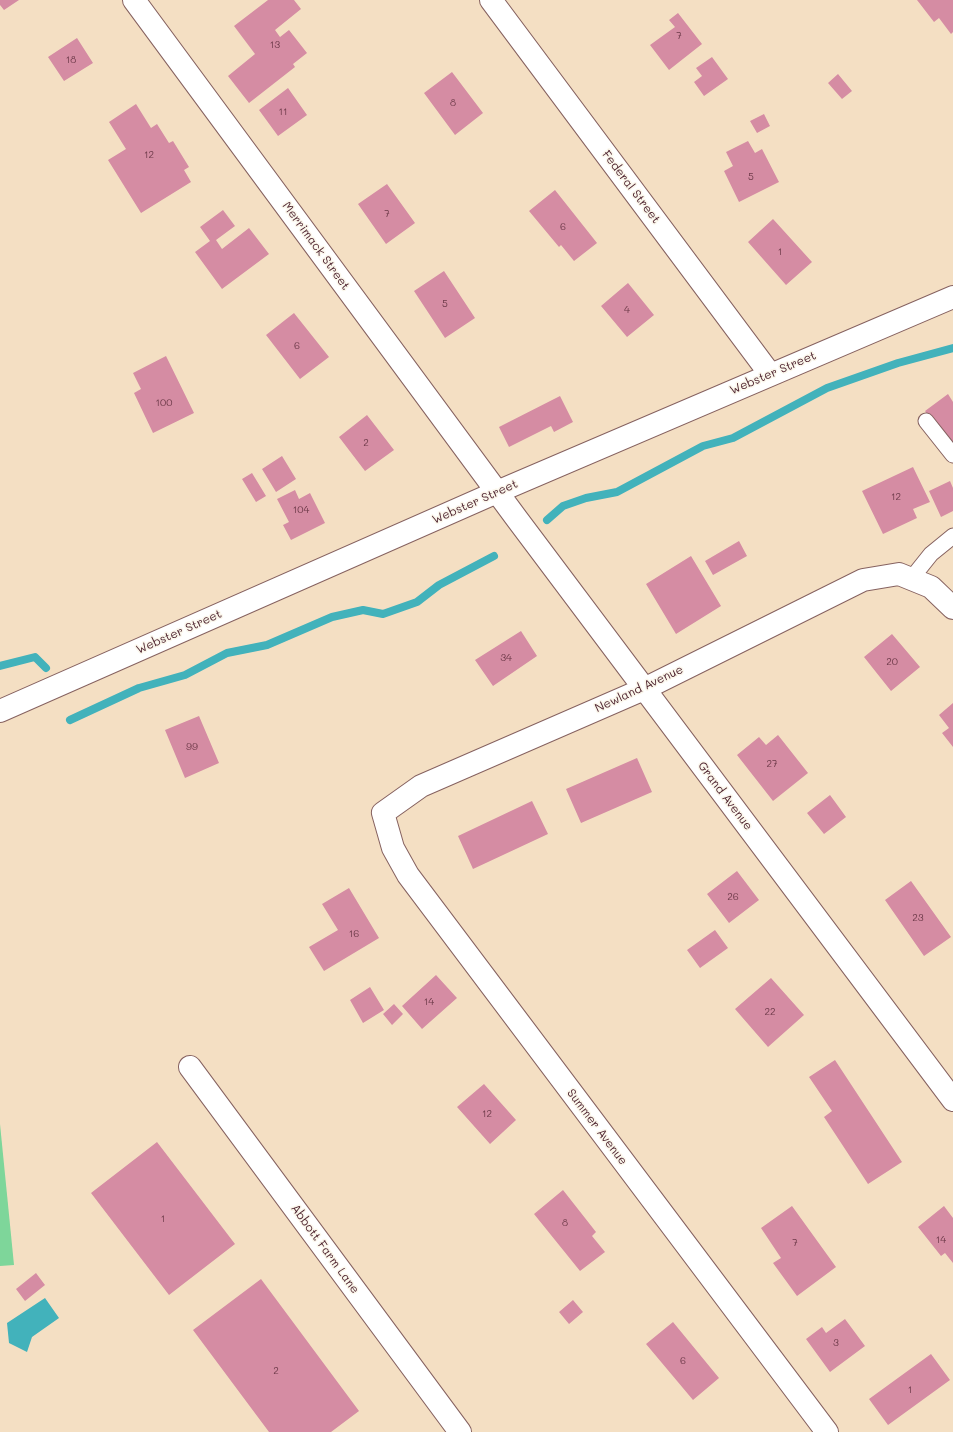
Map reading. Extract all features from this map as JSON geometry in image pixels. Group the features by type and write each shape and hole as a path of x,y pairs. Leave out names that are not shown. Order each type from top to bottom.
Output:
{"street":[{"name":"Merrimack Street","path":"134,0 497,492"},
{"name":"Federal Street","path":"491,0 770,374"},
{"name":"Webster Street","path":"0,711 497,492 953,297"},
{"name":"Grand Avenue","path":"497,492 953,1100"},
{"name":"Newland Avenue","path":"383,813 421,786 644,689 863,580 905,576"},
{"path":"905,576 931,586 953,608"},
{"name":"Summer Avenue","path":"383,813 393,848 408,875 827,1432"},
{"name":"Abbott Farm Lane","path":"190,1067 460,1432"}],"lane":[{"path":"926,421 953,455"},
{"path":"905,576 953,536"}],"green space":[{"path":"0,1124 14,1265 0,1266"}],"water":[{"path":"45,1298 59,1318 32,1337 27,1352 9,1343 7,1323"}],"building":[{"path":"0,0 19,0 4,10 0,5"},
{"path":"268,0 294,0 301,9 275,30 280,37 289,30 307,53 293,64 295,67 249,103 228,76 255,54 234,26"},
{"path":"917,0 953,0 953,32 951,34 939,18 934,22"},
{"path":"678,13 702,44 669,70 650,45 675,27 669,20"},
{"path":"77,38 93,63 64,81 48,57"},
{"path":"712,57 728,79 704,96 694,82 702,76 696,68"},
{"path":"452,72 483,113 455,135 424,93"},
{"path":"838,74 852,91 842,99 828,83"},
{"path":"288,88 307,115 278,136 259,110"},
{"path":"136,104 151,128 157,124 169,143 173,141 189,167 184,170 191,182 141,213 108,160 126,149 109,122"},
{"path":"764,114 770,126 757,133 750,121"},
{"path":"748,141 755,153 762,149 779,182 739,202 724,171 733,166 726,152"},
{"path":"387,184 415,223 386,244 358,204"},
{"path":"555,190 597,243 574,261 561,245 559,247 529,211"},
{"path":"223,210 235,226 216,240 222,249 249,228 269,254 222,289 195,252 210,241 200,227"},
{"path":"773,219 812,262 786,285 748,242"},
{"path":"444,271 475,318 445,338 414,291"},
{"path":"628,283 654,315 627,337 601,306"},
{"path":"294,313 329,357 300,379 266,335"},
{"path":"166,356 194,413 153,433 134,393 141,389 133,373"},
{"path":"948,394 953,402 953,450 925,411"},
{"path":"560,396 573,422 554,432 551,426 509,447 499,427"},
{"path":"367,415 394,450 365,471 339,437"},
{"path":"282,456 296,479 276,492 262,469"},
{"path":"913,467 930,502 913,509 917,518 883,534 862,491"},
{"path":"252,473 266,496 256,502 242,479"},
{"path":"950,481 953,488 953,511 941,517 929,491"},
{"path":"295,490 299,499 310,493 325,523 291,540 283,525 289,522 277,499"},
{"path":"739,541 747,556 713,575 705,561"},
{"path":"691,556 721,606 676,634 646,584"},
{"path":"521,631 537,656 493,686 475,660"},
{"path":"892,634 920,667 891,691 864,657"},
{"path":"953,703 953,747 942,733 949,728 939,715"},
{"path":"199,716 219,763 185,778 165,730"},
{"path":"778,735 808,773 773,801 737,755 759,737 766,745"},
{"path":"637,758 652,792 581,823 566,789"},
{"path":"830,795 846,817 824,834 807,813"},
{"path":"532,801 548,834 473,869 458,836"},
{"path":"737,871 759,900 729,923 707,894"},
{"path":"911,881 951,937 924,956 885,900"},
{"path":"349,888 379,938 324,971 309,947 338,930 322,904"},
{"path":"715,930 728,948 700,968 687,950"},
{"path":"436,975 457,998 422,1029 402,1006"},
{"path":"771,978 804,1015 768,1047 735,1009"},
{"path":"370,987 384,1010 363,1023 350,1000"},
{"path":"394,1004 403,1014 392,1025 383,1014"},
{"path":"835,1060 902,1162 868,1184 824,1117 832,1111 809,1077"},
{"path":"484,1084 516,1120 490,1144 457,1107"},
{"path":"157,1142 235,1244 169,1295 91,1193"},
{"path":"563,1190 596,1232 592,1236 605,1252 580,1271 534,1214"},
{"path":"792,1206 836,1267 797,1296 773,1263 781,1258 761,1228"},
{"path":"944,1206 953,1218 953,1263 945,1253 941,1256 918,1227"},
{"path":"36,1273 45,1285 25,1301 16,1289"},
{"path":"261,1279 359,1411 331,1432 269,1432 193,1330"},
{"path":"573,1300 583,1312 569,1324 559,1312"},
{"path":"845,1319 865,1346 830,1372 806,1339 822,1327 826,1333"},
{"path":"673,1322 719,1378 693,1400 646,1344"},
{"path":"931,1354 950,1380 888,1425 869,1399"}],"waterway":[{"path":"547,520 563,506 586,498 617,492 703,446 733,438 827,388 898,363 953,348"},
{"path":"70,720 139,688 185,675 227,653 267,645 332,617 363,610 383,614 417,602 439,585 494,556"},
{"path":"0,666 35,657 46,668"}]}
